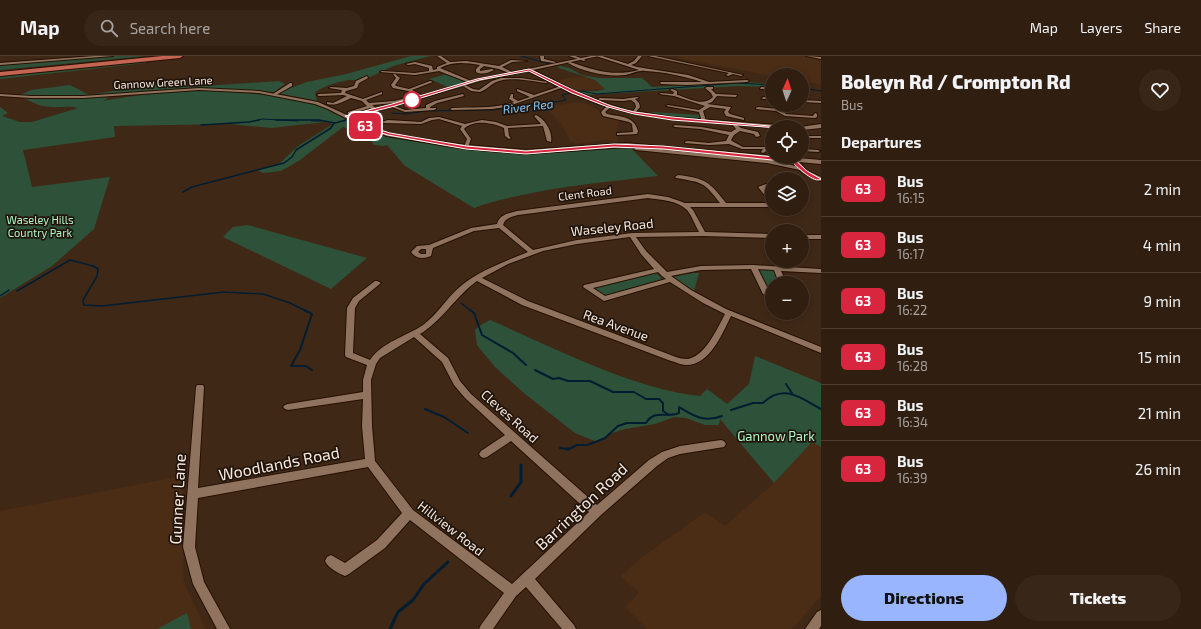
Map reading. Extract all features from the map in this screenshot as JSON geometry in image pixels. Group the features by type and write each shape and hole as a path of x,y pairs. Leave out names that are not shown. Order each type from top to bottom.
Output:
{"highway":[{"path":"0,73 162,56"},
{"path":"0,73 180,56"}],"street":[{"path":"0,64 110,56"},
{"path":"440,56 450,62"},
{"path":"542,56 542,60 554,62"},
{"path":"571,56 584,60"},
{"path":"349,115 392,106 488,77 570,63 598,56 642,70 688,76 709,83"},
{"path":"612,60 621,56"},
{"path":"628,65 635,62 640,56"},
{"path":"650,56 741,75"},
{"path":"808,56 821,58"},
{"path":"434,57 444,59"},
{"path":"500,67 514,58 525,61"},
{"path":"440,70 439,67 450,62 468,60 484,65 500,67 510,73"},
{"path":"668,64 674,61"},
{"path":"408,64 415,63 429,66 431,67 431,71"},
{"path":"570,63 595,74 638,73 642,70"},
{"path":"506,64 521,65"},
{"path":"484,65 478,69 478,72 492,70"},
{"path":"590,71 594,68 591,66"},
{"path":"657,72 660,67"},
{"path":"688,76 702,67"},
{"path":"382,72 417,76 431,71 440,70 470,82"},
{"path":"529,70 562,87 610,106 634,113 765,126"},
{"path":"730,82 724,78 733,73"},
{"path":"394,76 398,78 394,85 398,89"},
{"path":"488,77 496,81 526,79 546,82"},
{"path":"331,88 346,89 357,86 357,82 367,78"},
{"path":"465,86 480,92 496,81"},
{"path":"661,83 687,84 747,81"},
{"path":"387,92 398,89 409,90 431,82"},
{"path":"275,94 291,84"},
{"path":"452,109 511,105 562,87"},
{"path":"712,88 707,88 713,92 714,95"},
{"path":"760,88 765,88"},
{"name":"Gannow Green Lane","path":"0,95 31,97 83,97 198,89 239,90 275,94 316,103 349,115 367,127 390,134 466,147 526,152 603,146 765,158"},
{"path":"343,94 346,89"},
{"path":"409,90 422,97"},
{"path":"518,90 534,97"},
{"path":"672,90 676,92 675,95"},
{"path":"414,93 422,92 432,94"},
{"path":"363,100 381,93"},
{"path":"319,96 343,94 363,100 375,110"},
{"path":"661,94 675,95 707,104 729,108 726,112 728,115 742,119"},
{"path":"512,95 511,99 518,102"},
{"path":"714,95 736,96"},
{"path":"700,111 715,97 714,95"},
{"path":"328,104 335,105 351,96"},
{"path":"392,106 405,111 431,109 428,106 436,102 463,96"},
{"path":"349,115 370,105 410,98"},
{"path":"600,99 637,98"},
{"path":"632,99 637,103 638,107 634,113"},
{"path":"809,101 821,102"},
{"path":"610,106 603,112 604,114 634,123 639,132 633,134 619,134"},
{"path":"668,106 700,111"},
{"path":"758,108 775,110 785,115 821,115"},
{"path":"700,111 704,121"},
{"path":"808,113 821,119"},
{"path":"794,116 797,120"},
{"path":"536,117 542,120 551,140"},
{"path":"388,122 424,123 430,119 441,118 464,125 497,120 506,126 543,125"},
{"path":"424,123 424,129"},
{"path":"734,124 739,129 756,133 758,136"},
{"path":"464,125 462,131 469,139 466,147"},
{"path":"506,126 507,136 509,138"},
{"path":"675,126 701,128 732,134 738,132 739,129"},
{"path":"809,126 821,126"},
{"path":"730,142 728,140 732,134"},
{"path":"809,141 821,137"},
{"path":"687,142 709,144 730,142 742,148 764,148 766,150 763,152"},
{"path":"809,145 818,151"},
{"path":"636,149 647,148 767,161 800,168 821,178"},
{"name":"Gannow Green Lane","path":"809,161 821,162"},
{"path":"797,164 800,168"},
{"path":"678,177 702,180 708,183 724,204"},
{"path":"765,186 761,187 765,192"},
{"name":"Clent Road","path":"500,226 501,221 506,216 517,213 621,198 658,196 684,205"},
{"path":"684,205 765,205"},
{"path":"684,205 690,210 703,234"},
{"path":"430,247 473,229 500,226 532,252"},
{"name":"Waseley Road","path":"414,333 427,326 464,287 477,278 506,262 553,246 632,235 703,234 765,236"},
{"path":"632,235 646,257 661,272 670,280 695,296 729,313 821,350"},
{"path":"809,237 821,237"},
{"path":"752,267 765,290"},
{"path":"670,280 604,299 588,287 661,272 701,268 765,268"},
{"path":"780,276 776,268 821,270"},
{"name":"Rea Avenue","path":"477,278 533,306 659,354 686,362 697,359 704,354 729,313"},
{"path":"372,364 349,355 350,322 351,308 356,300 377,283"},
{"path":"370,462 367,380 372,364 377,356 414,333"},
{"name":"Cleves Road","path":"414,333 445,360 457,383 468,396 597,512"},
{"name":"Gunner Lane","path":"200,387 194,494 189,547 199,584 224,629"},
{"path":"288,407 367,395"},
{"path":"484,454 512,435"},
{"name":"Barrington Road","path":"485,629 512,592 597,512 653,463 665,455 680,450 721,444"},
{"name":"Woodlands Road","path":"194,494 370,462"},
{"name":"Hillview Road","path":"370,462 409,513 512,592"},
{"path":"331,561 345,570 381,544 409,513"},
{"path":"527,579 570,629"},
{"path":"811,629 821,616"}],"shaded area":[{"path":"680,56 802,56 821,59 821,85 809,82 809,68 765,68 765,75 678,58"},
{"path":"583,76 595,80 606,89 573,90 552,81"},
{"path":"584,103 600,111 601,115 619,120 616,133 619,142 607,140 576,144 570,141 562,124 545,107"},
{"path":"812,442 821,447 821,596 792,629 647,629 625,607 639,593 621,576 640,559 705,512 725,526 774,483"},
{"path":"182,476 184,583 206,629 0,629 0,511"}],"green space":[{"path":"117,56 145,56 0,70 0,65"},
{"path":"411,56 430,56 393,66 370,77 343,81 326,86 315,93 317,101 282,94 280,92 307,82 346,74"},
{"path":"146,61 145,63 0,79 0,76"},
{"path":"560,66 569,68 582,75 599,78 642,78 652,87 746,82 765,83 765,87 738,86 586,95 578,93 579,91 597,91 605,89 595,80 556,67"},
{"path":"447,74 467,82 448,87 429,79"},
{"path":"279,81 285,84 274,92 208,88 87,96 20,95 31,90 70,85 89,95 153,84 170,87"},
{"name":"Waseley Hills Country Park","path":"214,90 267,95 306,102 318,105 362,127 387,137 452,148 498,153 556,153 628,147 632,149 658,176 559,188 487,203 474,208 405,166 387,145 374,145 367,135 343,127 300,160 281,171 263,173 258,170 279,164 298,146 333,124 325,122 271,128 230,124 114,126 115,137 23,150 32,187 110,177 94,229 52,266 0,298 0,107 8,113 2,116 20,122 32,122 78,108 45,106 24,98 63,99 108,97 103,101 158,93"},
{"path":"652,112 700,115 700,118 652,115"},
{"path":"248,225 367,258 331,289 223,237 233,227"},
{"path":"757,269 773,270 776,276 765,276 765,283"},
{"path":"655,272 664,281 604,296 593,288"},
{"path":"699,273 694,291 673,277"},
{"name":"Gannow Park","path":"490,320 593,366 620,376 674,392 700,396 707,389 727,404 749,384 755,356 821,383 821,447 812,442 774,483 720,419 719,425 705,425 686,418 674,417 655,424 625,429 609,434 597,442 575,433 525,394 495,367 477,345 475,330"},
{"path":"187,613 191,629 157,629"}],"waterway":[{"path":"521,56 553,65"},
{"name":"River Rea","path":"392,113 406,114 426,111 493,110 562,101 566,100 562,95 582,91 597,94 737,83 765,85"},
{"name":"River Rea","path":"809,89 821,91"},
{"name":"River Rea","path":"257,120 262,119 280,120"},
{"name":"River Rea","path":"201,125 257,120"},
{"name":"River Rea","path":"280,120 319,120 335,123 346,120 344,121"},
{"name":"River Rea","path":"280,120 298,121"},
{"name":"River Rea","path":"311,121 322,121"},
{"path":"183,192 192,187 284,163 292,157 296,150 331,128 334,123"},
{"path":"17,291 70,260 93,266 98,269 97,276 83,300 84,305 102,306 224,292 263,294 290,303 312,314 300,350 291,366 306,366 312,370"},
{"path":"0,296 9,290"},
{"path":"461,303 471,311"},
{"path":"470,310 474,313 482,335 513,353 526,365"},
{"path":"535,370 553,379 559,378 568,381 590,381 613,392 634,392 646,399 659,399 663,403 663,411 669,415"},
{"path":"786,384 792,393"},
{"path":"731,410 753,403 763,403 770,397 785,393 799,397 821,409"},
{"path":"669,415 679,413 679,407 699,418 710,419 722,416"},
{"path":"425,409 444,417 468,433"},
{"path":"569,449 577,445 587,445 605,438 618,426 627,423 646,423 649,419 656,415 669,415"},
{"path":"560,448 569,449"},
{"path":"511,496 521,482 521,465"},
{"path":"390,629 398,612 413,600 424,584 448,562"}],"bus line":[{"name":"63","path":"765,126 656,117 620,110 573,92 529,70 479,80 393,105 348,116 374,130 390,134 436,143 509,152 543,152 626,145 765,158"},
{"name":"63","path":"797,164 805,172 821,179"}]}
